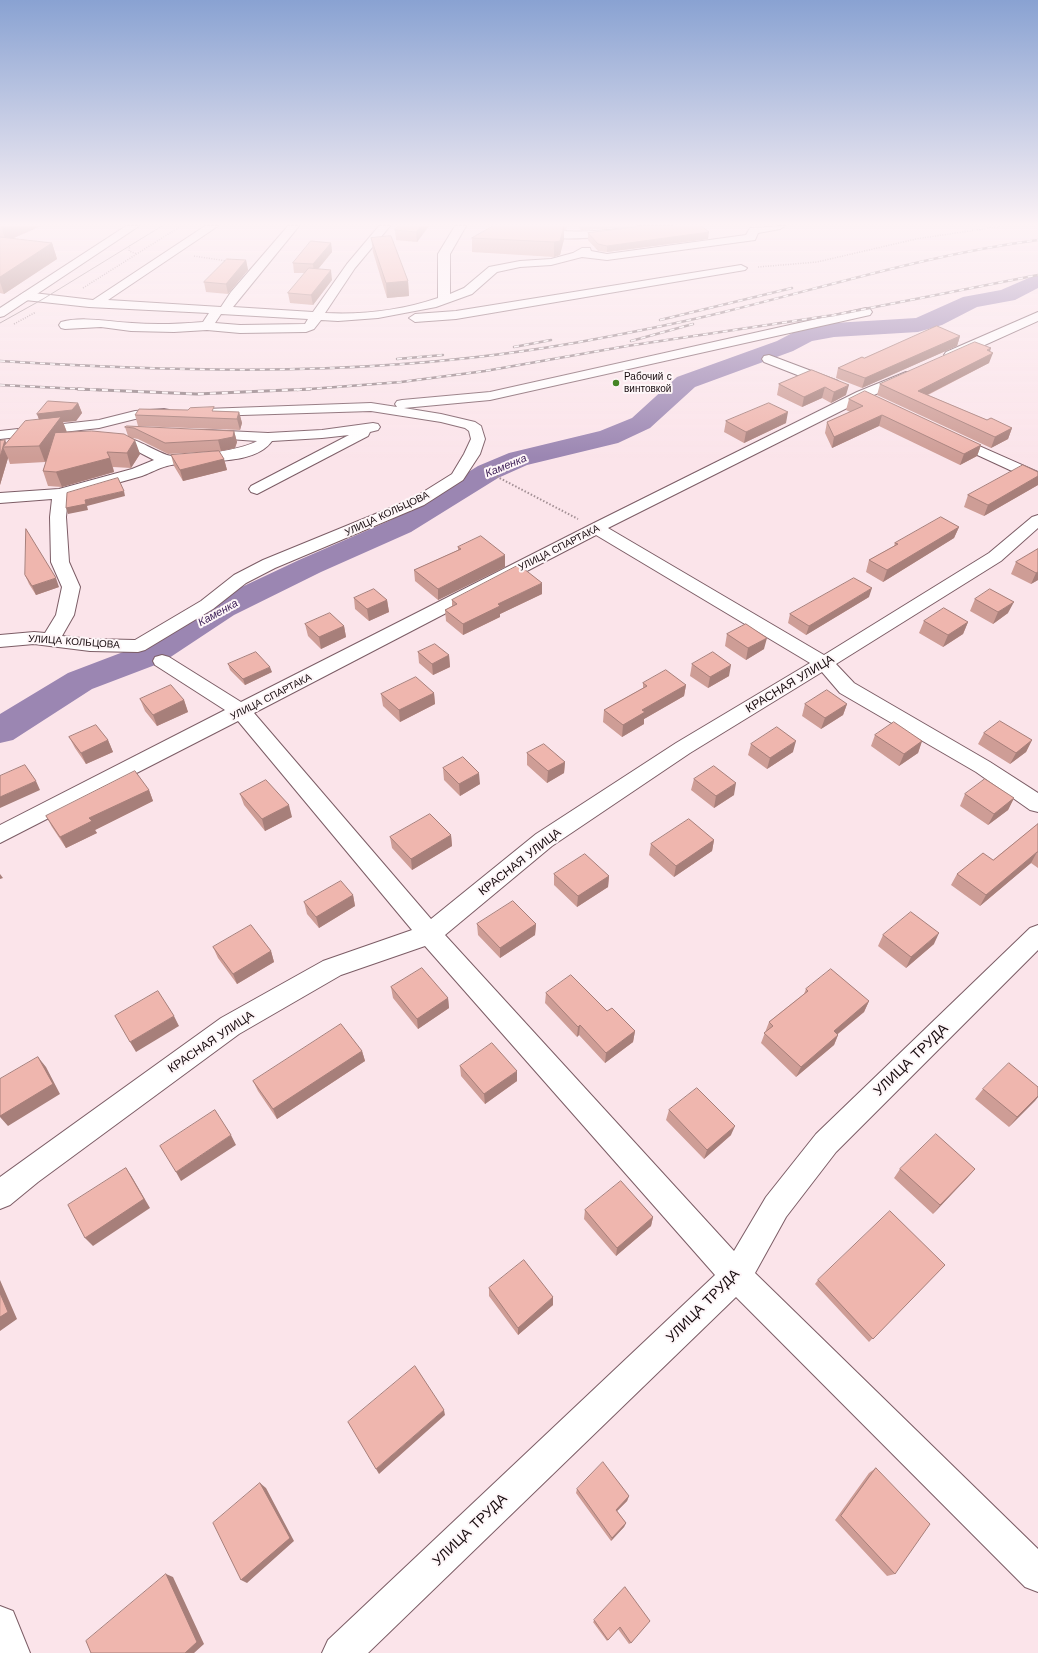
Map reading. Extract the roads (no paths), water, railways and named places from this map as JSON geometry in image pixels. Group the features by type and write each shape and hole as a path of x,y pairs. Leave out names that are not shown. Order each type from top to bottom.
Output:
{"street":[{"path":"0,313 15,303"},
{"path":"99,303 316,316 401,318 456,315 528,303"},
{"path":"207,326 227,303"},
{"path":"309,328 325,303"},
{"path":"338,317 359,316 430,306 437,303"},
{"path":"371,408 490,396 866,312"},
{"path":"272,329 280,314"},
{"path":"939,361 1038,316"},
{"path":"65,325 101,323 130,327 174,328 207,326 240,329 346,328"},
{"path":"769,359 876,402"},
{"name":"УЛИЦА СПАРТАКА","path":"0,835 242,712 596,528 862,396 918,370"},
{"name":"УЛИЦА КОЛЬЦОВА","path":"0,642 34,638 90,645 138,646 207,605 240,579 269,564 418,502 458,477 472,454 478,439 476,428 470,424 441,418 371,408 269,412 194,412"},
{"path":"166,461 132,443 97,441 114,425 135,415 179,412"},
{"path":"257,489 352,440 393,412"},
{"path":"0,435 99,424 114,425 142,432"},
{"path":"189,434 268,437 322,434 373,427"},
{"path":"939,432 1038,478"},
{"path":"0,498 60,494 137,472 166,461 221,457 247,451 262,445 268,437"},
{"path":"0,444 72,441"},
{"path":"50,640 65,615 71,587 60,562 58,517 60,494"},
{"name":"КРАСНАЯ УЛИЦА","path":"0,1195 28,1172 230,1026 332,968 429,934 544,840 683,748 912,610 988,561 1038,520"},
{"path":"596,528 824,663 847,688 983,767 1038,804"},
{"path":"162,661 242,712 429,934 736,1276 1038,1574"},
{"name":"УЛИЦА ТРУДА","path":"341,1653 736,1276 776,1207 826,1143 1038,935"},
{"path":"0,1624 11,1653"}],"waterway":[{"name":"Каменка","path":"0,731 80,681 151,654 223,608 310,566 401,526 488,472 518,459 609,437 641,423 686,382 785,346 806,335 834,330 918,325 934,320 969,303"}],"tram line":[{"path":"0,323 36,303"}],"railway":[{"path":"660,320 730,303"},
{"path":"0,361 216,370 359,367 430,362 502,354 574,343 668,325 759,303"},
{"path":"310,389 401,382 485,371 627,346 834,315 894,303"},
{"path":"631,341 693,324"},
{"path":"514,347 551,340"},
{"path":"397,359 443,355"},
{"path":"0,385 91,390"},
{"path":"78,389 91,390"},
{"path":"91,390 197,394 310,389"},
{"path":"297,390 310,389"},
{"path":"91,390 100,390"}],"place":[{"name":"Рабочий с винтовкой","path":"616,383"}]}
